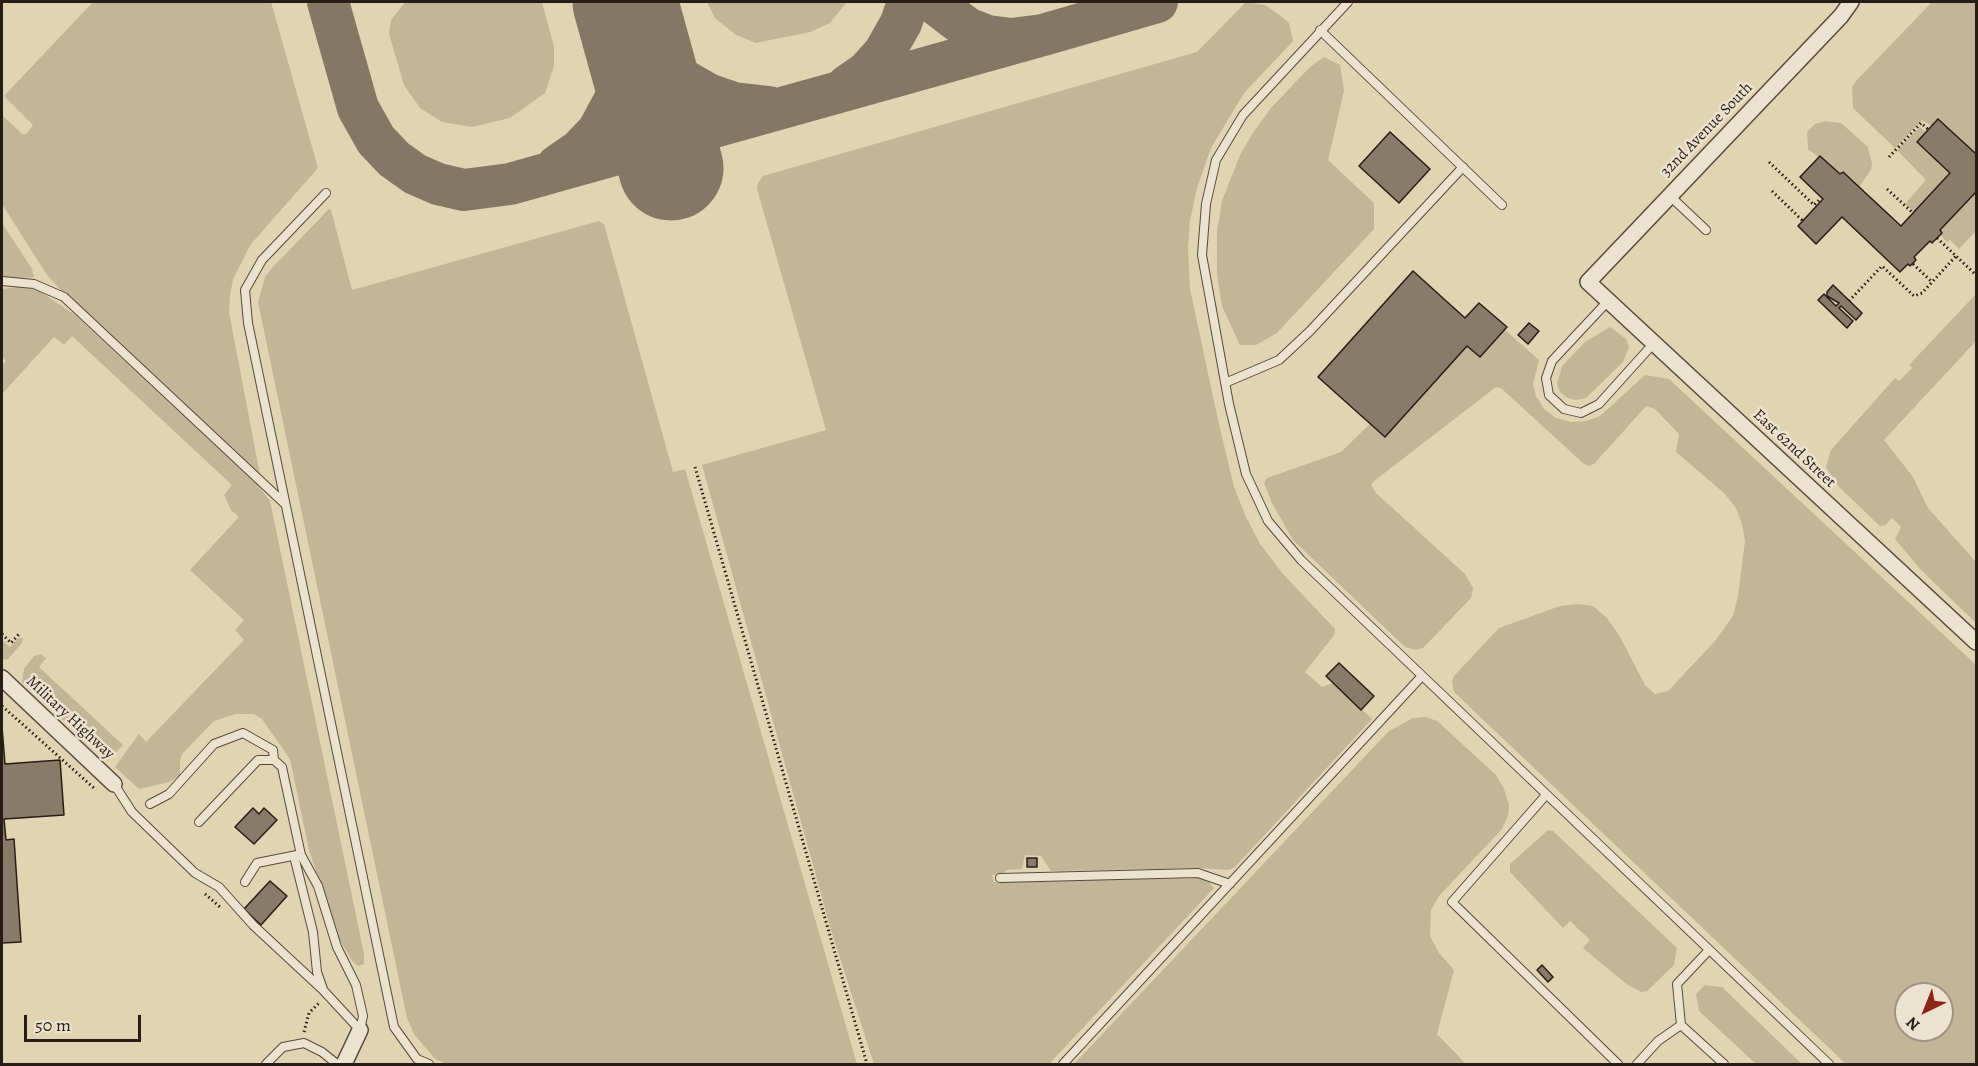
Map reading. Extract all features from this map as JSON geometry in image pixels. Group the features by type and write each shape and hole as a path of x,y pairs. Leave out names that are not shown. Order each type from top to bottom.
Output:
{"street":[{"name":"32nd Avenue South","path":"1588,282 1841,16 1851,2"},
{"name":"East 62nd Street","path":"1588,282 1977,642"},
{"name":"Military Highway","path":"2,678 114,784"},
{"path":"344,1065 360,1030"}],"lane":[{"path":"1348,2 1243,115 1216,160 1206,204 1202,255 1225,383 1246,474 1268,521 1301,560 1829,1065"},
{"path":"1320,30 1502,205"},
{"path":"1225,383 1279,360 1463,167"},
{"path":"326,193 262,260 245,290 248,323 394,1027 417,1059 429,1065"},
{"path":"1670,196 1706,230"},
{"path":"2,281 34,284 64,297 284,503"},
{"path":"1608,302 1552,361 1546,378 1549,395 1564,409 1581,413 1599,404 1653,344"},
{"path":"1063,1065 1421,677"},
{"path":"150,804 169,794 214,744 243,733 273,750 274,760"},
{"path":"199,822 258,760 274,760 282,767 313,932 317,972 323,990"},
{"path":"114,784 132,812 195,873 219,887 253,925 323,990 360,1030"},
{"path":"1546,795 1452,902 1618,1065"},
{"path":"245,882 257,863 297,855"},
{"path":"297,855 318,886 337,947 356,985 363,1016 360,1030"},
{"path":"1000,878 1198,873 1230,884"},
{"path":"1709,950 1677,984 1681,1025 1724,1065"},
{"path":"1637,1065 1658,1041 1681,1025"},
{"path":"266,1065 283,1047 304,1043 322,1052 337,1065"}],"path":[{"path":"1889,157 1921,123 1929,130"},
{"path":"1769,162 1814,205 1821,198"},
{"path":"1887,189 1912,213"},
{"path":"1772,191 1803,221"},
{"path":"1937,238 1975,274"},
{"path":"1849,301 1882,266 1914,296 1922,293 1956,256"},
{"path":"1913,264 1932,282"},
{"path":"695,467 867,1065"},
{"path":"2,634 11,643 19,634"},
{"path":"304,1043 309,1013 321,1001"}],"shaded area":[{"path":"93,2 271,2 318,168 251,244 233,279 229,312 260,475 254,473 71,301 47,275 2,204 2,115 22,134 26,134 33,125 4,96"},
{"path":"405,2 542,2 554,47 554,66 545,93 510,118 472,127 442,122 420,108 404,85 389,34 391,20"},
{"path":"707,2 847,2 830,23 810,32 756,43 736,35 715,18"},
{"path":"1246,2 1265,5 1281,16 1289,23 1293,41 1244,93 1211,148 1197,188 1190,221 1188,248 1190,289 1234,487 1246,517 1260,544 1283,574 1335,629 1335,634 1305,672 1322,687 1333,683 1372,719 1234,868 1228,870 1200,868 1051,871 1041,856 1025,855 1022,869 1006,870 1003,874 992,875 994,882 1199,878 1207,879 1214,888 1049,1064 874,1064 831,930 702,465 826,430 757,189 758,183 763,176 1197,52"},
{"path":"1932,2 1976,2 1975,153 1922,120 1895,148 1853,108 1852,87 1857,80"},
{"path":"1324,57 1340,65 1344,91 1328,160 1374,203 1374,229 1277,333 1256,345 1240,345 1222,306 1217,275 1217,232 1222,201 1240,155 1253,133 1271,108 1310,67"},
{"path":"1825,121 1841,123 1868,147 1872,163 1871,170 1859,187 1843,172 1840,174 1808,149 1807,132 1815,124"},
{"path":"1920,127 1926,133 1917,143 1950,173 1914,212 1905,204 1926,180 1897,150"},
{"path":"1976,192 1976,231 1959,249 1950,240 1947,242 1940,235 1942,233 1940,230"},
{"path":"329,209 352,290 599,221 604,224 673,472 685,469 857,1064 447,1064 435,1059 414,1034 407,1018 258,302 265,277"},
{"path":"2,223 32,269 34,277 2,279"},
{"path":"18,287 38,290 75,315 256,483 270,501 364,954 364,964 358,966 353,962 338,937 309,850 290,759 262,719 254,714 235,714 214,721 183,753 180,760 180,776 169,782 139,789 115,767 139,734 146,742 244,640 235,630 244,620 190,570 239,517 231,510 224,495 232,485 72,336 64,345 54,337 2,394 2,366 6,361 2,356 2,289"},
{"path":"1976,294 1976,341 1884,440 1913,477 1928,508 1976,562 1976,623 1920,569 1895,539 1901,527 1892,518 1885,525 1880,526 1839,487 1826,467 1831,450 1895,378 1899,381 1912,368 1909,365"},
{"path":"1610,327 1626,339 1629,347 1623,362 1586,398 1575,400 1566,397 1560,392 1557,384 1562,366 1585,342"},
{"path":"1505,330 1539,360 1533,384 1536,396 1544,409 1556,418 1571,422 1586,421 1600,416 1645,375 1669,379 1976,665 1976,1064 1846,1064 1454,692 1452,682 1454,676 1499,628 1560,606 1577,604 1593,606 1607,618 1619,635 1645,685 1655,694 1668,691 1715,641 1733,616 1745,541 1736,508 1724,493 1676,452 1679,434 1655,409 1646,406 1590,466 1584,464 1501,388 1496,387 1374,481 1371,485 1376,493 1465,574 1473,588 1471,598 1423,648 1416,650 1405,647 1293,540 1272,503 1264,483 1267,478 1341,452 1370,424 1385,437 1467,346 1480,357"},
{"path":"18,638 23,638 22,643 8,659 2,660 2,640 10,647"},
{"path":"41,654 46,658 39,667 123,745 108,761 22,682 24,669 34,656"},
{"path":"1426,717 1437,721 1496,775 1509,805 1508,816 1502,829 1439,896 1431,910 1430,936 1439,953 1454,970 1437,1034 1466,1064 1074,1064 1389,731 1413,718"},
{"path":"1548,830 1553,831 1677,948 1674,965 1647,991 1641,992 1628,985 1583,948 1590,940 1570,921 1563,928 1510,872 1510,864"},
{"path":"1705,985 1722,987 1802,1064 1756,1064 1699,1011 1696,994"}],"building":[{"path":"1938,119 1976,152 1976,192 1940,230 1942,233 1914,257 1916,260 1910,266 1908,264 1900,272 1842,217 1816,244 1798,226 1823,199 1800,177 1820,156 1840,174 1843,172 1901,226 1950,173 1917,142"},
{"path":"1390,132 1430,169 1399,203 1359,166"},
{"path":"1413,271 1465,318 1479,303 1507,327 1480,357 1467,346 1385,437 1318,377"},
{"path":"1833,285 1862,313 1856,320 1841,306 1839,308 1853,321 1847,328 1818,300 1824,294 1836,306 1839,303 1827,296 1827,292"},
{"path":"1529,323 1539,331 1528,344 1518,335"},
{"path":"1339,663 1374,696 1361,710 1326,676"},
{"path":"2,727 5,764 60,760 64,815 4,819 6,840 14,839 21,942 2,943"},
{"path":"253,808 259,814 264,808 277,820 254,844 235,827"},
{"path":"1027,858 1037,858 1037,867 1027,867"},
{"path":"270,881 287,896 261,925 244,909"},
{"path":"1542,965 1553,977 1548,982 1537,970"}],"taxiway":[{"path":"328,2 358,108 376,140 394,159 415,174 438,184 464,190 510,184 1043,35"},
{"path":"557,166 580,150 598,131 619,92 630,49 624,2"},
{"path":"847,86 867,72 884,53 901,23 908,2"},
{"path":"933,2 967,28 988,36 1011,39 1043,35 1157,2"},
{"path":"630,6 652,48 680,78 708,94 734,103 769,107"}],"runway":[{"path":"625,2 671,168"}]}
